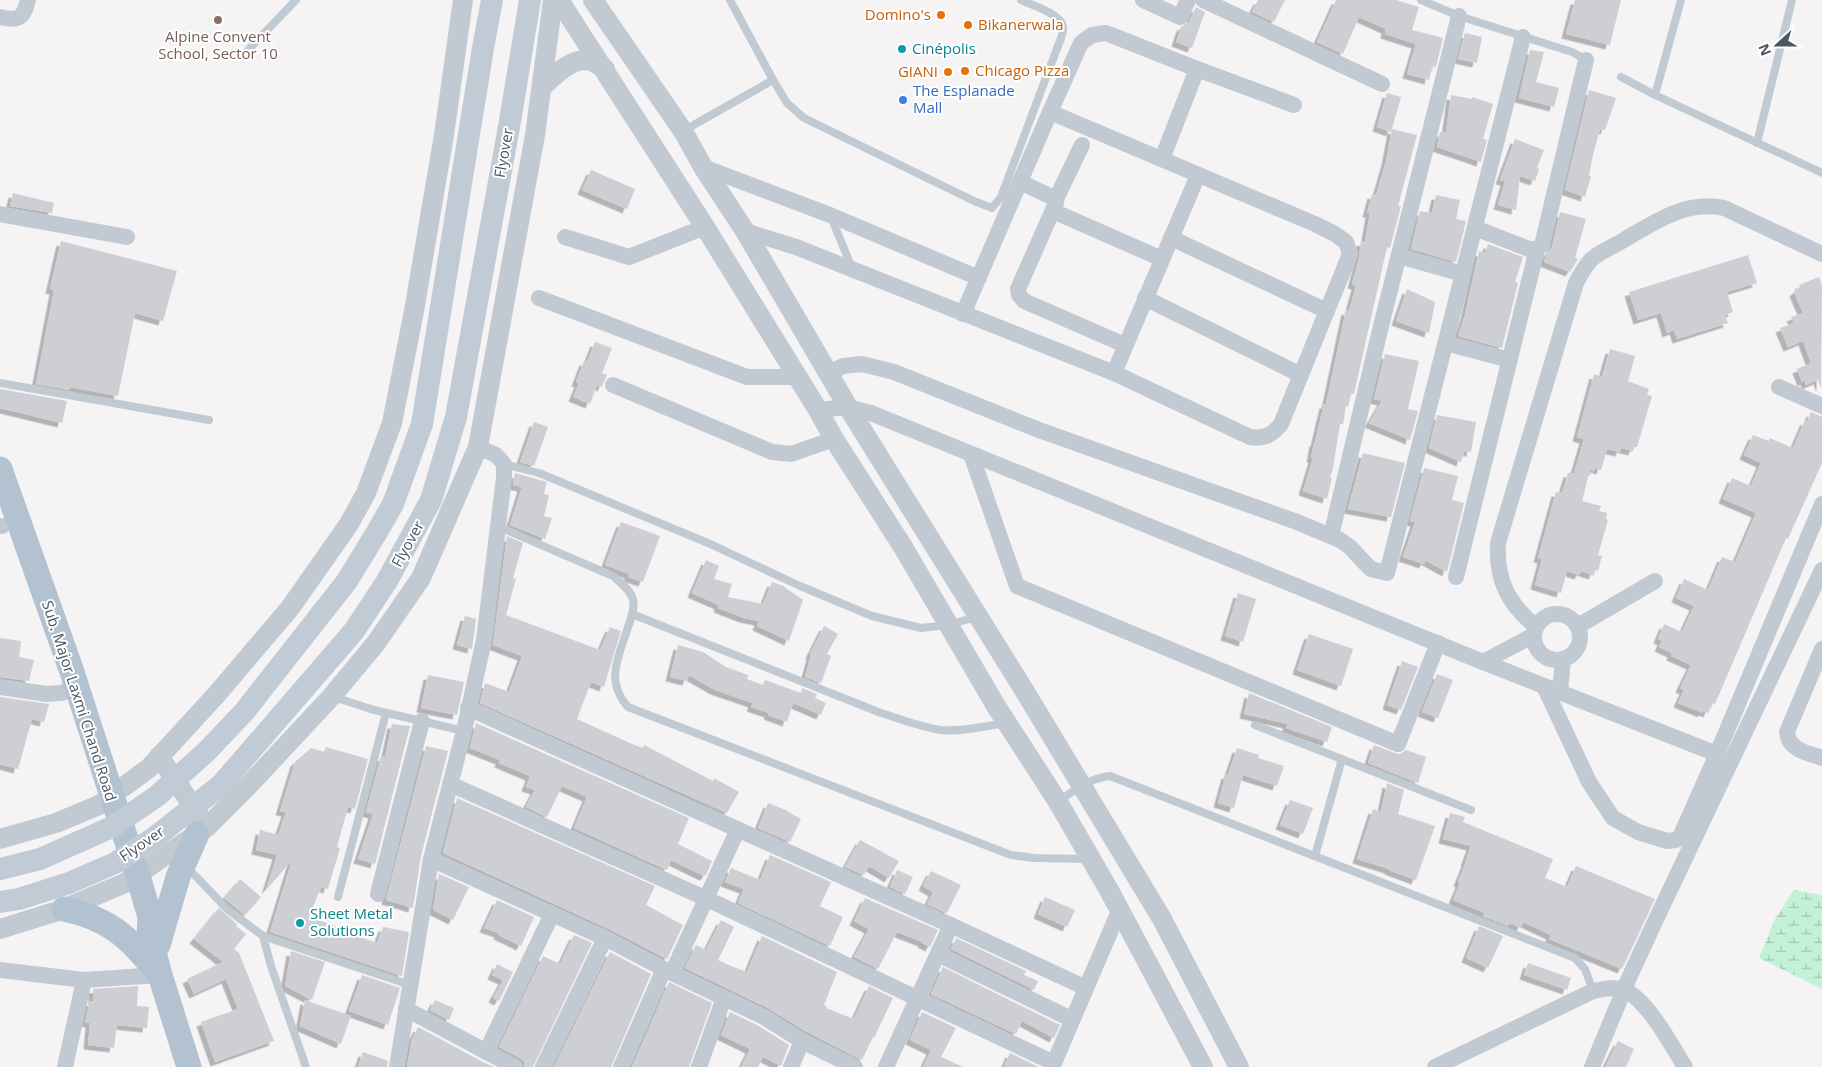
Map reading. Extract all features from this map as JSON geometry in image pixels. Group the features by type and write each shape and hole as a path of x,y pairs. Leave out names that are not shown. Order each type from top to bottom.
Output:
{"main road":[{"name":"Flyover","path":"0,869 40,859 112,827 158,796 244,712 347,581 393,504 422,424 492,0"},
{"name":"Flyover","path":"0,902 19,899 70,883 115,863 154,838 221,785 354,631 387,581 431,500 456,417 509,127 530,0"},
{"name":"Sub. Major Laxmi Chand Road","path":"0,469 69,691 131,880 150,917 149,934 157,966 189,1067"},
{"name":"Sub. Major Laxmi Chand Road","path":"0,524 69,691"},
{"path":"64,909 97,918 119,931 157,966 169,905 183,863 202,831"}],"street":[{"path":"0,17 14,20 20,18 24,13 28,0"},
{"path":"0,839 56,824 105,800 149,768 217,694 290,608 349,524 366,493 380,460 392,423 414,310 444,135 463,0"},
{"path":"0,929 64,909 131,880 202,831 248,786 332,696 376,643 421,578 478,447 535,135 553,0"},
{"path":"559,0 605,69 818,410 834,439 903,547 1006,722 1058,802 1120,909 1203,1067"},
{"path":"593,0 683,131 703,167 745,231 848,407 979,616 1162,920 1239,1067"},
{"path":"607,0 618,37"},
{"path":"1143,0 1180,17 1188,0"},
{"path":"1203,0 1382,84"},
{"path":"1331,536 1459,16"},
{"path":"963,314 1081,43 1092,35 1106,33 1197,69 1294,104"},
{"path":"828,373 843,366 862,364 894,372 1040,430 1297,522 1331,536 1350,547 1371,569 1387,572 1523,37"},
{"path":"542,87 568,65 580,60 591,61 605,69"},
{"path":"1456,577 1537,249 1542,245 1586,60"},
{"path":"1162,160 1197,69"},
{"path":"745,231 796,248 1114,373 1250,437 1259,438 1274,433 1281,424 1350,254 1346,242 1315,224 1050,112"},
{"path":"1082,145 1018,289 1019,295 1024,301 1125,344"},
{"path":"703,167 830,216 979,278"},
{"path":"1114,373 1198,175"},
{"path":"1020,182 1054,198 1054,206"},
{"path":"1483,662 1535,631 1546,616 1560,613 1574,620 1578,626 1580,632 1579,646 1570,656 1563,659 1549,658 1543,654 1535,643 1535,631 1513,604 1504,588 1497,560 1498,543 1576,283 1583,269 1594,258 1666,216 1694,207 1711,205 1724,208 1822,254"},
{"path":"1054,206 1162,259"},
{"path":"0,214 127,238"},
{"path":"565,237 629,257 704,227"},
{"path":"1475,228 1529,249 1537,249"},
{"path":"1171,238 1327,311"},
{"path":"1399,256 1463,274"},
{"path":"539,298 747,377 797,377"},
{"path":"1145,298 1301,375"},
{"path":"1445,343 1510,360"},
{"path":"613,385 772,452 791,454 834,439"},
{"path":"1780,387 1822,406"},
{"path":"818,410 848,407 871,413 1483,662 1717,754"},
{"path":"398,1067 431,860 464,731 484,640 504,478 504,464 496,455 478,447"},
{"path":"971,454 1017,586 1398,744 1438,643"},
{"path":"1544,686 1589,782 1613,818 1638,832 1667,841 1676,840 1680,837 1717,754 1822,504"},
{"path":"1592,1067 1624,990 1682,864 1822,570"},
{"path":"1578,626 1655,581"},
{"path":"1822,649 1787,732 1793,747 1822,758"},
{"path":"1560,692 1563,659"},
{"path":"0,686 46,694 69,691"},
{"path":"468,708 951,925 1086,988"},
{"path":"378,894 422,721"},
{"path":"159,756 202,831"},
{"path":"450,784 705,898 917,998 1053,1065 1071,1019 1120,909"},
{"path":"621,1067 738,829"},
{"path":"431,860 604,938 764,1017 802,1041 855,1067"},
{"path":"486,1052 552,914"},
{"path":"886,1067 951,925"},
{"path":"543,1067 604,938"},
{"path":"938,954 1071,1019"},
{"path":"0,970 84,980 157,966"},
{"path":"65,1067 84,980"},
{"path":"1435,1067 1593,991 1608,988 1624,990 1646,1007 1685,1067"},
{"path":"699,1067 724,998"},
{"path":"406,1009 515,1067"},
{"path":"791,1067 802,1041"}],"lane":[{"path":"248,50 296,0"},
{"path":"730,0 773,80 788,103 804,118 992,208 1001,197 1064,28 1057,16 1022,0"},
{"path":"1421,0 1459,16 1572,52 1586,60"},
{"path":"1655,95 1681,0"},
{"path":"1757,143 1792,0"},
{"path":"1621,77 1655,95 1822,173"},
{"path":"683,131 773,80"},
{"path":"830,216 853,270"},
{"path":"0,383 209,420"},
{"path":"504,464 539,473 708,543 800,586 872,616 921,628 948,625 979,616"},
{"path":"498,526 613,576 624,585 633,599 632,614 614,673 614,686 620,698 628,707 1011,855 1034,858 1091,859"},
{"path":"632,614 881,713 909,722 941,730 970,729 1006,722"},
{"path":"332,696 386,713 464,731"},
{"path":"338,897 386,713"},
{"path":"1255,725 1471,810"},
{"path":"1315,856 1342,759"},
{"path":"1058,802 1081,785 1096,778 1110,776 1575,958 1585,969 1593,991"},
{"path":"183,863 227,909 263,936 410,985"},
{"path":"263,936 271,966 306,1067"}],"green space":[{"path":"1794,890 1822,895 1822,989 1759,958 1775,919"}],"building":[{"path":"1258,0 1285,0 1274,22 1252,12"},
{"path":"1336,0 1396,0 1419,7 1412,30 1443,38 1436,67 1432,66 1429,80 1407,74 1416,44 1385,34 1386,29 1359,17 1343,54 1317,42"},
{"path":"1575,0 1621,0 1610,45 1566,34"},
{"path":"1196,7 1205,12 1192,48 1176,42 1181,27 1189,22"},
{"path":"1465,33 1482,37 1477,63 1458,59"},
{"path":"1530,50 1544,52 1536,82 1559,88 1554,107 1519,98"},
{"path":"1589,90 1616,98 1605,130 1600,129 1585,197 1565,190"},
{"path":"1387,93 1401,97 1391,132 1377,127"},
{"path":"1451,95 1472,99 1472,97 1493,104 1483,139 1487,140 1481,162 1437,147 1440,132 1446,133"},
{"path":"1392,129 1417,135 1398,206 1401,206 1390,248 1387,247 1354,394 1351,394 1348,407 1346,406 1343,424 1340,424 1327,499 1303,491 1313,458 1311,458 1314,442 1324,404 1326,404 1346,310 1349,311 1356,285 1352,284 1359,258 1361,241 1365,242 1370,213 1367,213 1372,194 1376,195 1386,161"},
{"path":"1515,139 1544,150 1537,168 1539,169 1535,181 1520,176 1516,210 1498,205 1505,181 1500,180"},
{"path":"591,170 635,189 627,209 582,190"},
{"path":"13,193 54,203 52,213 10,206"},
{"path":"1436,195 1460,200 1456,219 1466,221 1456,262 1411,249 1420,211 1432,213"},
{"path":"1560,212 1586,219 1575,258 1578,259 1570,272 1544,262 1546,255 1552,247"},
{"path":"61,241 177,271 163,321 135,313 118,396 70,387 70,390 36,384 54,290 50,289"},
{"path":"1488,244 1523,257 1515,282 1518,283 1502,348 1458,336 1465,315 1479,251 1485,253"},
{"path":"1748,255 1757,283 1727,292 1733,312 1725,315 1728,323 1677,339 1674,330 1667,333 1661,313 1638,320 1629,292"},
{"path":"1819,277 1822,285 1821,388 1818,380 1806,385 1805,380 1802,382 1797,369 1811,363 1803,341 1788,347 1780,328 1794,323 1791,317 1803,313 1794,292 1800,287 1799,285"},
{"path":"1407,289 1435,302 1429,333 1396,321"},
{"path":"595,342 612,348 602,373 607,375 602,387 597,385 590,404 573,397 579,383 576,382 584,361 587,362"},
{"path":"1610,349 1635,356 1628,381 1649,389 1647,395 1652,396 1637,447 1634,447 1633,451 1621,448 1620,452 1607,449 1601,470 1595,468 1594,471 1590,470 1582,501 1601,506 1599,511 1607,513 1606,519 1608,520 1598,555 1602,556 1598,571 1595,570 1593,575 1581,571 1579,575 1567,571 1561,593 1535,585 1542,559 1538,558 1556,492 1562,493 1568,473 1574,473 1584,439 1577,437 1594,374 1602,377"},
{"path":"1385,354 1419,361 1408,409 1418,411 1410,440 1369,423 1382,401 1374,399"},
{"path":"0,389 67,401 62,423 0,408"},
{"path":"1811,412 1822,417 1822,463 1788,539 1786,538 1715,704 1712,703 1708,713 1703,711 1703,713 1678,703 1684,690 1680,688 1691,665 1671,656 1672,653 1659,647 1662,641 1658,639 1664,624 1682,632 1694,606 1676,598 1684,579 1708,590 1722,557 1735,562 1756,513 1723,499 1732,478 1751,486 1761,463 1744,455 1753,435 1769,441 1770,438 1793,448 1805,420 1807,422"},
{"path":"1437,415 1476,422 1471,452 1464,451 1461,462 1429,448"},
{"path":"534,422 548,427 534,466 520,462"},
{"path":"1363,453 1405,463 1391,517 1348,509"},
{"path":"1424,468 1458,476 1452,500 1464,503 1447,572 1425,560 1424,564 1403,557 1415,522 1410,521"},
{"path":"515,473 547,482 544,494 549,495 544,516 552,518 545,539 510,525 522,487 513,485"},
{"path":"621,522 660,536 643,582 628,577 629,574 605,565"},
{"path":"507,536 523,543 513,578 516,579 506,615 600,650 610,627 621,631 604,687 591,682 577,719 632,744 643,748 644,745 713,781 714,778 739,792 727,813 480,703 485,683 509,692 522,656 493,645"},
{"path":"706,560 719,566 714,579 732,584 728,597 763,604 772,582 783,586 803,600 789,641 757,626 759,621 744,618 718,608 719,605 692,593"},
{"path":"1238,593 1256,599 1243,642 1225,636"},
{"path":"465,616 476,619 472,649 457,645"},
{"path":"824,626 838,634 827,654 831,656 821,683 805,677 810,654"},
{"path":"1309,634 1353,649 1341,686 1297,670"},
{"path":"0,638 21,641 19,657 34,660 29,681 0,677"},
{"path":"678,645 703,652 726,667 748,675 747,679 763,685 765,680 801,693 802,688 817,694 815,698 826,703 821,715 793,703 787,722 751,707 753,703 715,690 689,675 687,681 670,677"},
{"path":"1402,661 1418,667 1401,710 1387,705"},
{"path":"1437,674 1453,680 1438,718 1422,712"},
{"path":"428,675 464,682 457,715 421,708"},
{"path":"1249,693 1332,727 1327,742 1286,728 1288,724 1244,714"},
{"path":"0,697 49,704 44,722 32,719 18,769 0,764"},
{"path":"476,723 689,818 678,844 712,861 706,875 704,876 671,860 667,870 574,828 587,797 562,786 547,817 526,807 535,790 526,787 530,776 499,763 500,760 470,748"},
{"path":"392,724 410,726 375,864 358,859 373,814 366,812 381,756 385,757"},
{"path":"1374,745 1395,753 1400,754 1406,750 1426,757 1418,783 1368,763"},
{"path":"426,746 448,751 421,856 413,908 386,900"},
{"path":"326,747 368,759 355,809 348,807 337,847 340,848 328,889 321,887 309,917 377,943 383,927 409,932 402,976 270,932 292,860 266,890 277,855 256,850 260,830 278,835 286,812 280,811 295,762 311,748 324,752"},
{"path":"1237,748 1259,755 1258,758 1284,766 1277,786 1243,775 1234,808 1218,803 1226,774 1228,775"},
{"path":"1387,783 1404,790 1398,814 1435,826 1416,880 1357,859 1373,809 1381,812"},
{"path":"457,798 655,886 646,905 683,925 667,959 609,929 443,853"},
{"path":"1290,800 1313,808 1303,834 1280,825"},
{"path":"768,803 788,811 801,819 790,842 758,828"},
{"path":"1450,813 1465,817 1463,822 1553,859 1545,878 1567,887 1576,866 1655,899 1622,969 1549,939 1551,935 1523,922 1521,928 1509,923 1508,926 1483,916 1485,913 1453,900 1471,846 1443,839"},
{"path":"860,840 899,861 889,878 869,866 864,875 845,867"},
{"path":"770,855 831,882 820,906 843,917 830,946 738,903 744,889 725,882 731,868 760,880"},
{"path":"897,870 913,877 905,894 890,887"},
{"path":"931,871 961,885 947,913 927,904 933,892 923,886"},
{"path":"439,874 469,887 453,920 433,910"},
{"path":"240,879 261,897 245,915 224,898"},
{"path":"1045,897 1075,910 1067,927 1038,914"},
{"path":"865,898 938,930 930,947 923,942 897,932 878,969 854,957 869,929 854,921"},
{"path":"497,900 534,917 521,946 498,935 499,933 484,928"},
{"path":"219,908 246,934 234,949 239,953 274,1041 215,1062 201,1022 238,1009 226,979 194,994 187,979 223,962 194,939"},
{"path":"721,920 734,927 718,960 731,966 747,972 762,936 837,972 824,1005 826,1008 854,1019 869,986 893,998 862,1060 807,1032 768,1008 685,968 696,945 706,950"},
{"path":"1479,926 1503,936 1488,968 1466,958"},
{"path":"574,935 592,943 533,1067 525,1067 524,1062 520,1058 499,1047 543,956 560,964"},
{"path":"956,938 1026,971 1024,975 1038,981 1034,990 951,949"},
{"path":"291,951 325,962 312,1000 285,986"},
{"path":"610,952 651,974 611,1067 554,1067"},
{"path":"1528,963 1571,978 1567,990 1524,975"},
{"path":"497,964 513,972 499,1001 493,998 503,980 492,975"},
{"path":"943,967 1060,1025 1054,1038 1022,1021 1016,1034 931,994"},
{"path":"362,975 400,988 388,1025 349,1011"},
{"path":"669,982 712,1003 689,1067 632,1067"},
{"path":"138,986 137,1006 149,1007 147,1028 117,1025 114,1048 88,1045 90,1023 85,1022 90,1001 93,1002 93,989"},
{"path":"305,1000 351,1016 341,1044 300,1026"},
{"path":"435,1000 454,1008 449,1020 430,1010"},
{"path":"730,1012 759,1026 789,1045 781,1066 763,1057 758,1067 741,1067 750,1049 721,1035"},
{"path":"922,1012 956,1028 941,1057 963,1067 923,1067 931,1050 910,1040"},
{"path":"418,1027 494,1067 407,1067 412,1039"},
{"path":"1618,1041 1634,1049 1626,1067 1605,1067"},
{"path":"363,1052 388,1061 387,1067 358,1067"},
{"path":"1010,1053 1039,1067 1004,1067"}],"place":[{"name":"Domino's","path":"941,15"},
{"name":"Alpine Convent School, Sector 10","path":"218,20"},
{"name":"Bikanerwala","path":"968,25"},
{"name":"Cinépolis","path":"902,49"},
{"name":"Chicago Pizza","path":"965,71"},
{"name":"GIANI","path":"948,72"},
{"name":"The Esplanade Mall","path":"903,100"},
{"name":"Sheet Metal Solutions","path":"300,923"}]}
